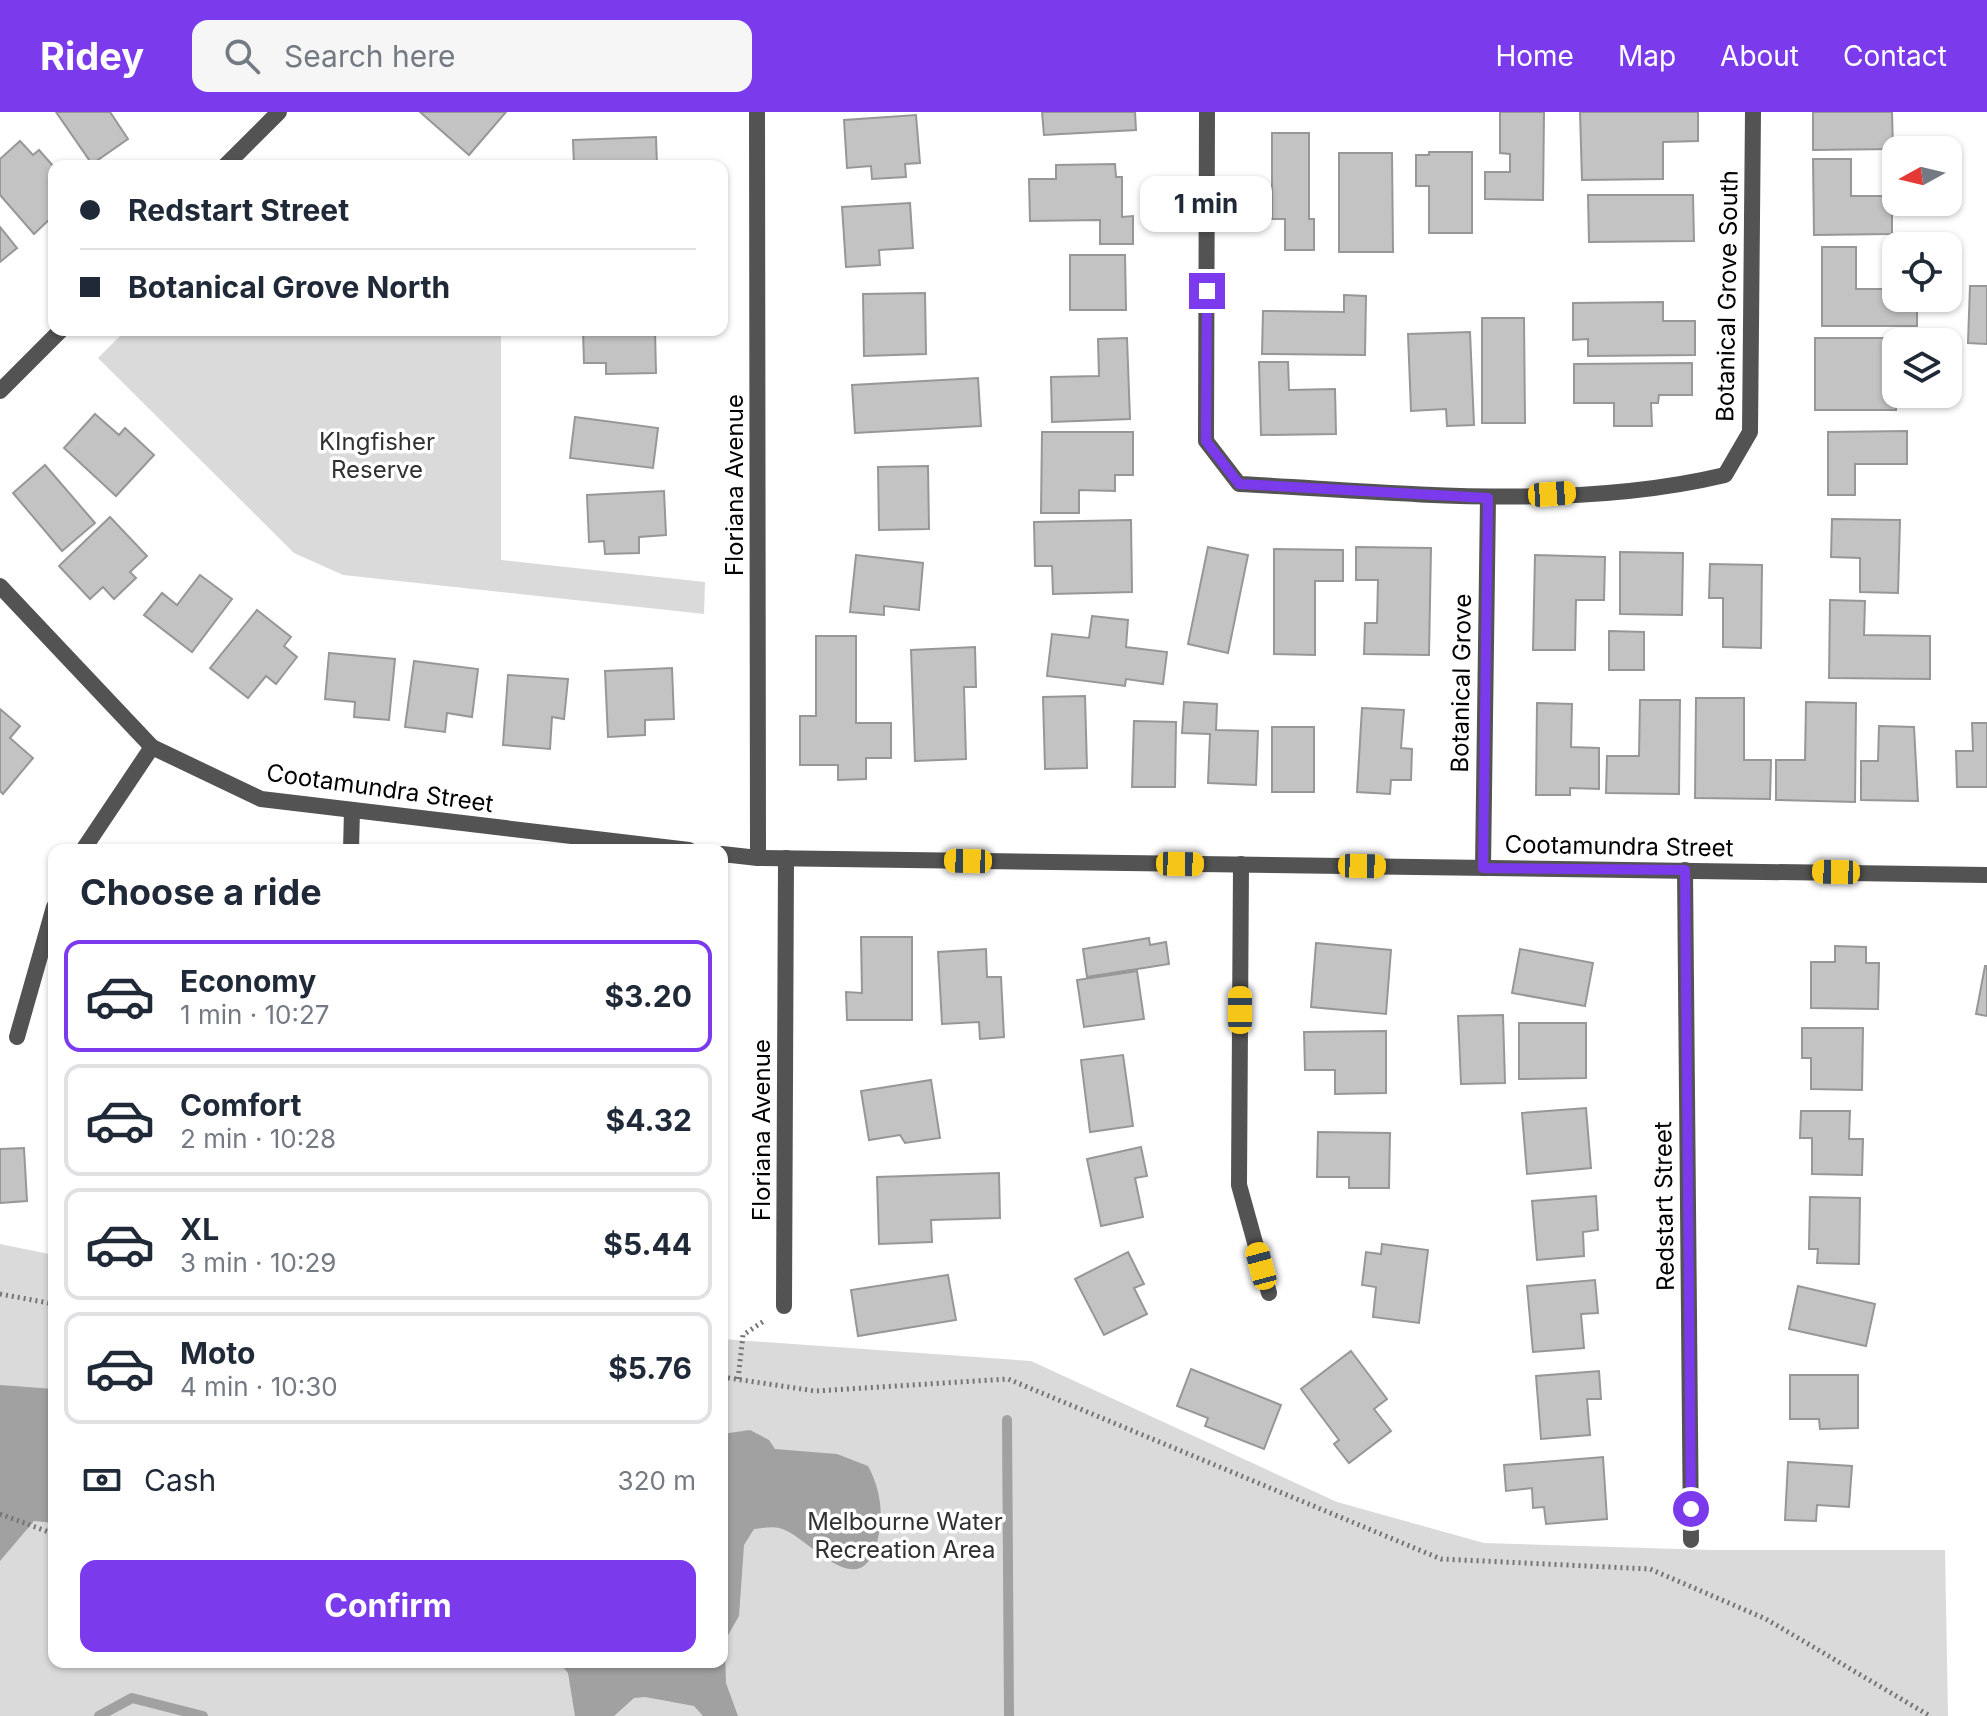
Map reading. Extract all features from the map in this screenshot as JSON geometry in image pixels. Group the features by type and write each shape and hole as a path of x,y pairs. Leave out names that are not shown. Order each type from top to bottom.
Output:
{"street":[{"path":"231,160 279,112"},
{"name":"Floriana Avenue","path":"757,112 758,858"},
{"name":"Botanical Grove South","path":"1207,112 1206,441 1239,484 1488,498 1679,486 1725,475 1750,432 1753,112"},
{"path":"0,391 55,336"},
{"name":"Botanical Grove","path":"1483,868 1488,498"},
{"name":"Cootamundra Street","path":"0,586 152,747 261,799 638,844"},
{"path":"87,844 152,747"},
{"path":"351,844 352,810"},
{"name":"Cootamundra Street","path":"728,855 758,858 1987,875"},
{"name":"Floriana Avenue","path":"784,1306 786,858"},
{"path":"1241,864 1239,1185 1269,1293"},
{"name":"Redstart Street","path":"1685,870 1691,1540"},
{"path":"17,1037 48,928"}],"path":[{"path":"0,1294 48,1303"},
{"path":"738,1379 743,1335 784,1306"},
{"path":"728,1378 815,1391 1008,1379 1441,1559 1650,1569 1766,1619 1930,1716"},
{"path":"0,1514 48,1532"}],"green space":[{"name":"KIngfisher Reserve","path":"120,336 501,336 501,560 705,582 704,614 343,575 294,553 98,358"},
{"name":"Melbourne Water Recreation Area","path":"0,1244 48,1254 48,1668 728,1668 728,1339 1031,1361 1337,1502 1484,1543 1713,1550 1945,1550 1948,1716 0,1716"}],"shaded area":[{"path":"0,1385 48,1389 48,1522 34,1521 0,1561"},
{"path":"750,1430 769,1440 775,1449 837,1454 868,1466 881,1510 880,1529 871,1558 861,1567 850,1569 837,1565 781,1528 754,1529 744,1545 739,1616 728,1635 728,1433"},
{"path":"564,1668 726,1668 726,1683 738,1716 703,1716 694,1706 645,1697 634,1698 614,1716 575,1716 568,1673"}],"building":[{"path":"56,112 110,112 128,139 98,160 89,160"},
{"path":"420,112 506,112 469,155"},
{"path":"1042,112 1135,112 1136,130 1044,135"},
{"path":"1500,112 1544,112 1543,200 1485,199 1485,172 1510,172 1510,154 1500,153"},
{"path":"1580,112 1698,112 1698,141 1663,142 1663,179 1582,180"},
{"path":"1813,112 1892,112 1893,136 1882,136 1882,149 1813,150"},
{"path":"916,115 920,163 905,164 906,177 872,179 871,166 847,168 844,120"},
{"path":"1272,133 1309,133 1309,219 1314,219 1314,250 1285,250 1285,219 1272,219"},
{"path":"656,137 657,160 574,160 573,140"},
{"path":"20,141 33,155 39,150 48,160 48,221 34,234 0,195 0,159"},
{"path":"1429,152 1472,152 1472,233 1429,233 1429,186 1416,186 1416,155 1429,155"},
{"path":"1339,153 1392,153 1393,252 1339,252"},
{"path":"1813,159 1851,159 1851,196 1882,196 1882,216 1892,216 1892,232 1814,235"},
{"path":"1115,164 1116,177 1122,177 1122,217 1133,216 1133,244 1100,244 1100,220 1030,221 1029,179 1056,179 1056,165"},
{"path":"1588,195 1693,195 1694,241 1589,242"},
{"path":"910,203 913,248 879,250 880,265 846,267 842,207"},
{"path":"0,227 17,248 0,262"},
{"path":"1822,247 1856,247 1856,289 1882,289 1882,312 1917,312 1917,326 1822,326"},
{"path":"1070,255 1125,255 1126,310 1070,310"},
{"path":"1970,286 1987,286 1987,344 1968,343"},
{"path":"925,293 926,354 864,356 863,294"},
{"path":"1344,295 1366,296 1365,355 1262,354 1263,311 1344,312"},
{"path":"1663,302 1663,321 1695,321 1695,355 1588,356 1588,339 1573,340 1573,303"},
{"path":"1482,318 1524,318 1525,423 1482,423"},
{"path":"1470,332 1474,425 1447,426 1446,409 1411,411 1408,334"},
{"path":"583,336 655,336 656,373 606,374 606,363 584,363"},
{"path":"1127,338 1130,419 1052,422 1051,377 1099,376 1098,339"},
{"path":"1815,338 1882,338 1882,408 1896,410 1815,410"},
{"path":"1259,362 1288,362 1289,390 1335,389 1336,434 1261,435"},
{"path":"1692,363 1692,395 1659,395 1658,403 1651,403 1652,426 1614,426 1614,403 1574,403 1574,364"},
{"path":"978,378 981,426 855,433 852,385"},
{"path":"95,414 119,435 125,428 154,455 116,496 64,448"},
{"path":"575,417 658,428 653,468 570,458"},
{"path":"1907,431 1907,464 1855,464 1855,495 1828,495 1828,432"},
{"path":"1042,432 1133,432 1133,475 1115,475 1115,491 1079,490 1079,513 1041,513"},
{"path":"45,465 95,523 62,551 13,493"},
{"path":"928,466 929,529 879,530 878,467"},
{"path":"664,491 666,535 639,537 639,553 605,554 604,541 589,542 587,495"},
{"path":"110,517 147,556 130,572 136,578 114,599 103,587 90,599 59,566"},
{"path":"1832,519 1900,520 1898,593 1860,592 1860,558 1831,557"},
{"path":"1131,520 1132,592 1053,594 1052,566 1035,566 1034,522"},
{"path":"1208,547 1248,555 1228,653 1188,644"},
{"path":"1356,547 1431,548 1429,655 1364,654 1365,623 1377,623 1378,580 1356,580"},
{"path":"1274,549 1343,550 1343,581 1315,581 1315,655 1274,654"},
{"path":"1620,552 1683,553 1682,615 1620,614"},
{"path":"856,555 923,563 919,610 884,606 884,615 850,612"},
{"path":"1535,555 1605,557 1604,600 1576,600 1575,650 1533,650"},
{"path":"1710,564 1762,565 1761,648 1723,647 1723,598 1709,598"},
{"path":"200,575 232,599 192,652 144,615 162,593 177,605"},
{"path":"1830,600 1865,601 1864,635 1930,636 1930,679 1829,678"},
{"path":"257,610 291,637 284,646 297,657 276,684 266,676 248,698 210,668"},
{"path":"1092,616 1128,620 1126,647 1167,652 1163,684 1126,679 1125,686 1047,676 1052,634 1089,638"},
{"path":"1609,631 1644,632 1644,670 1609,670"},
{"path":"816,636 856,636 856,723 891,723 891,758 866,758 866,779 838,780 838,765 800,765 800,716 816,716"},
{"path":"975,647 976,687 964,687 966,759 915,761 911,650"},
{"path":"329,653 395,659 389,720 354,717 355,702 325,699"},
{"path":"414,661 478,669 472,717 447,713 445,732 405,727"},
{"path":"672,668 674,719 645,720 645,735 608,737 605,671"},
{"path":"508,675 568,679 564,719 552,717 550,749 503,745"},
{"path":"1085,696 1087,768 1045,769 1043,697"},
{"path":"1696,698 1744,698 1744,760 1771,760 1770,799 1695,798"},
{"path":"1640,700 1680,700 1679,794 1606,793 1607,756 1639,756"},
{"path":"1184,702 1217,704 1216,730 1258,731 1256,785 1208,783 1210,734 1182,733"},
{"path":"1806,702 1856,703 1855,802 1776,800 1776,760 1805,760"},
{"path":"1537,703 1572,704 1571,747 1599,748 1599,789 1570,788 1570,795 1536,795"},
{"path":"1362,708 1404,710 1401,748 1412,749 1411,780 1391,780 1390,794 1357,792"},
{"path":"0,709 20,726 10,738 33,758 3,794 0,791"},
{"path":"1134,721 1176,722 1175,787 1132,787"},
{"path":"1972,723 1987,723 1987,787 1957,787 1956,751 1973,751"},
{"path":"1879,726 1914,727 1918,801 1861,800 1861,761 1878,761"},
{"path":"1272,727 1314,727 1314,792 1272,792"},
{"path":"861,937 912,937 912,1020 847,1020 846,992 862,993"},
{"path":"1149,938 1150,945 1166,942 1169,964 1087,977 1083,949"},
{"path":"1316,943 1391,950 1386,1014 1311,1007"},
{"path":"1835,946 1866,947 1866,963 1879,963 1878,1009 1811,1008 1811,962 1835,962"},
{"path":"986,949 987,977 1001,977 1004,1037 980,1039 979,1022 942,1024 938,952"},
{"path":"1520,949 1593,963 1585,1006 1512,993"},
{"path":"1987,966 1987,1016 1976,1014"},
{"path":"1137,971 1144,1019 1084,1027 1077,980"},
{"path":"1503,1015 1505,1083 1461,1084 1458,1016"},
{"path":"1519,1023 1586,1023 1586,1078 1519,1079"},
{"path":"1802,1028 1863,1028 1862,1090 1811,1089 1811,1058 1802,1058"},
{"path":"1386,1031 1386,1093 1335,1094 1335,1070 1305,1070 1304,1032"},
{"path":"1123,1055 1133,1126 1090,1132 1081,1060"},
{"path":"931,1080 940,1138 905,1143 900,1135 869,1140 861,1091"},
{"path":"1586,1108 1591,1168 1527,1174 1522,1113"},
{"path":"1801,1111 1850,1111 1849,1139 1863,1139 1862,1175 1812,1174 1812,1138 1800,1138"},
{"path":"1318,1132 1390,1133 1389,1188 1349,1188 1349,1177 1317,1177"},
{"path":"1141,1147 1147,1176 1135,1178 1143,1217 1101,1226 1087,1159"},
{"path":"24,1148 27,1201 0,1203 0,1149"},
{"path":"999,1173 1000,1218 931,1220 932,1242 879,1244 877,1177"},
{"path":"1596,1196 1598,1230 1583,1232 1584,1256 1537,1260 1532,1201"},
{"path":"1810,1197 1860,1198 1859,1264 1817,1263 1818,1249 1809,1249"},
{"path":"1382,1244 1428,1250 1419,1323 1373,1317 1376,1287 1362,1285 1366,1252 1381,1254"},
{"path":"1128,1252 1144,1284 1134,1288 1147,1314 1104,1335 1075,1279"},
{"path":"948,1275 956,1320 858,1336 851,1290"},
{"path":"1595,1280 1598,1313 1581,1314 1584,1348 1533,1352 1527,1286"},
{"path":"1798,1286 1875,1304 1866,1346 1789,1329"},
{"path":"1351,1351 1387,1399 1374,1409 1391,1431 1349,1463 1334,1444 1339,1440 1301,1389"},
{"path":"1191,1369 1281,1405 1264,1449 1205,1426 1208,1418 1177,1406"},
{"path":"1599,1371 1601,1399 1587,1399 1590,1435 1541,1439 1536,1376"},
{"path":"1790,1375 1858,1375 1858,1428 1820,1429 1819,1419 1790,1419"},
{"path":"1603,1457 1607,1519 1546,1524 1544,1507 1533,1508 1532,1488 1506,1491 1504,1465"},
{"path":"1788,1462 1852,1466 1849,1507 1817,1505 1816,1521 1785,1520"}],"waterway":[{"path":"1007,1420 1009,1716"},
{"path":"99,1716 132,1698 203,1716"}],"route":[{"path":"1207,291 1206,441 1239,484 1488,498 1483,868 1685,870 1691,1509"}]}
